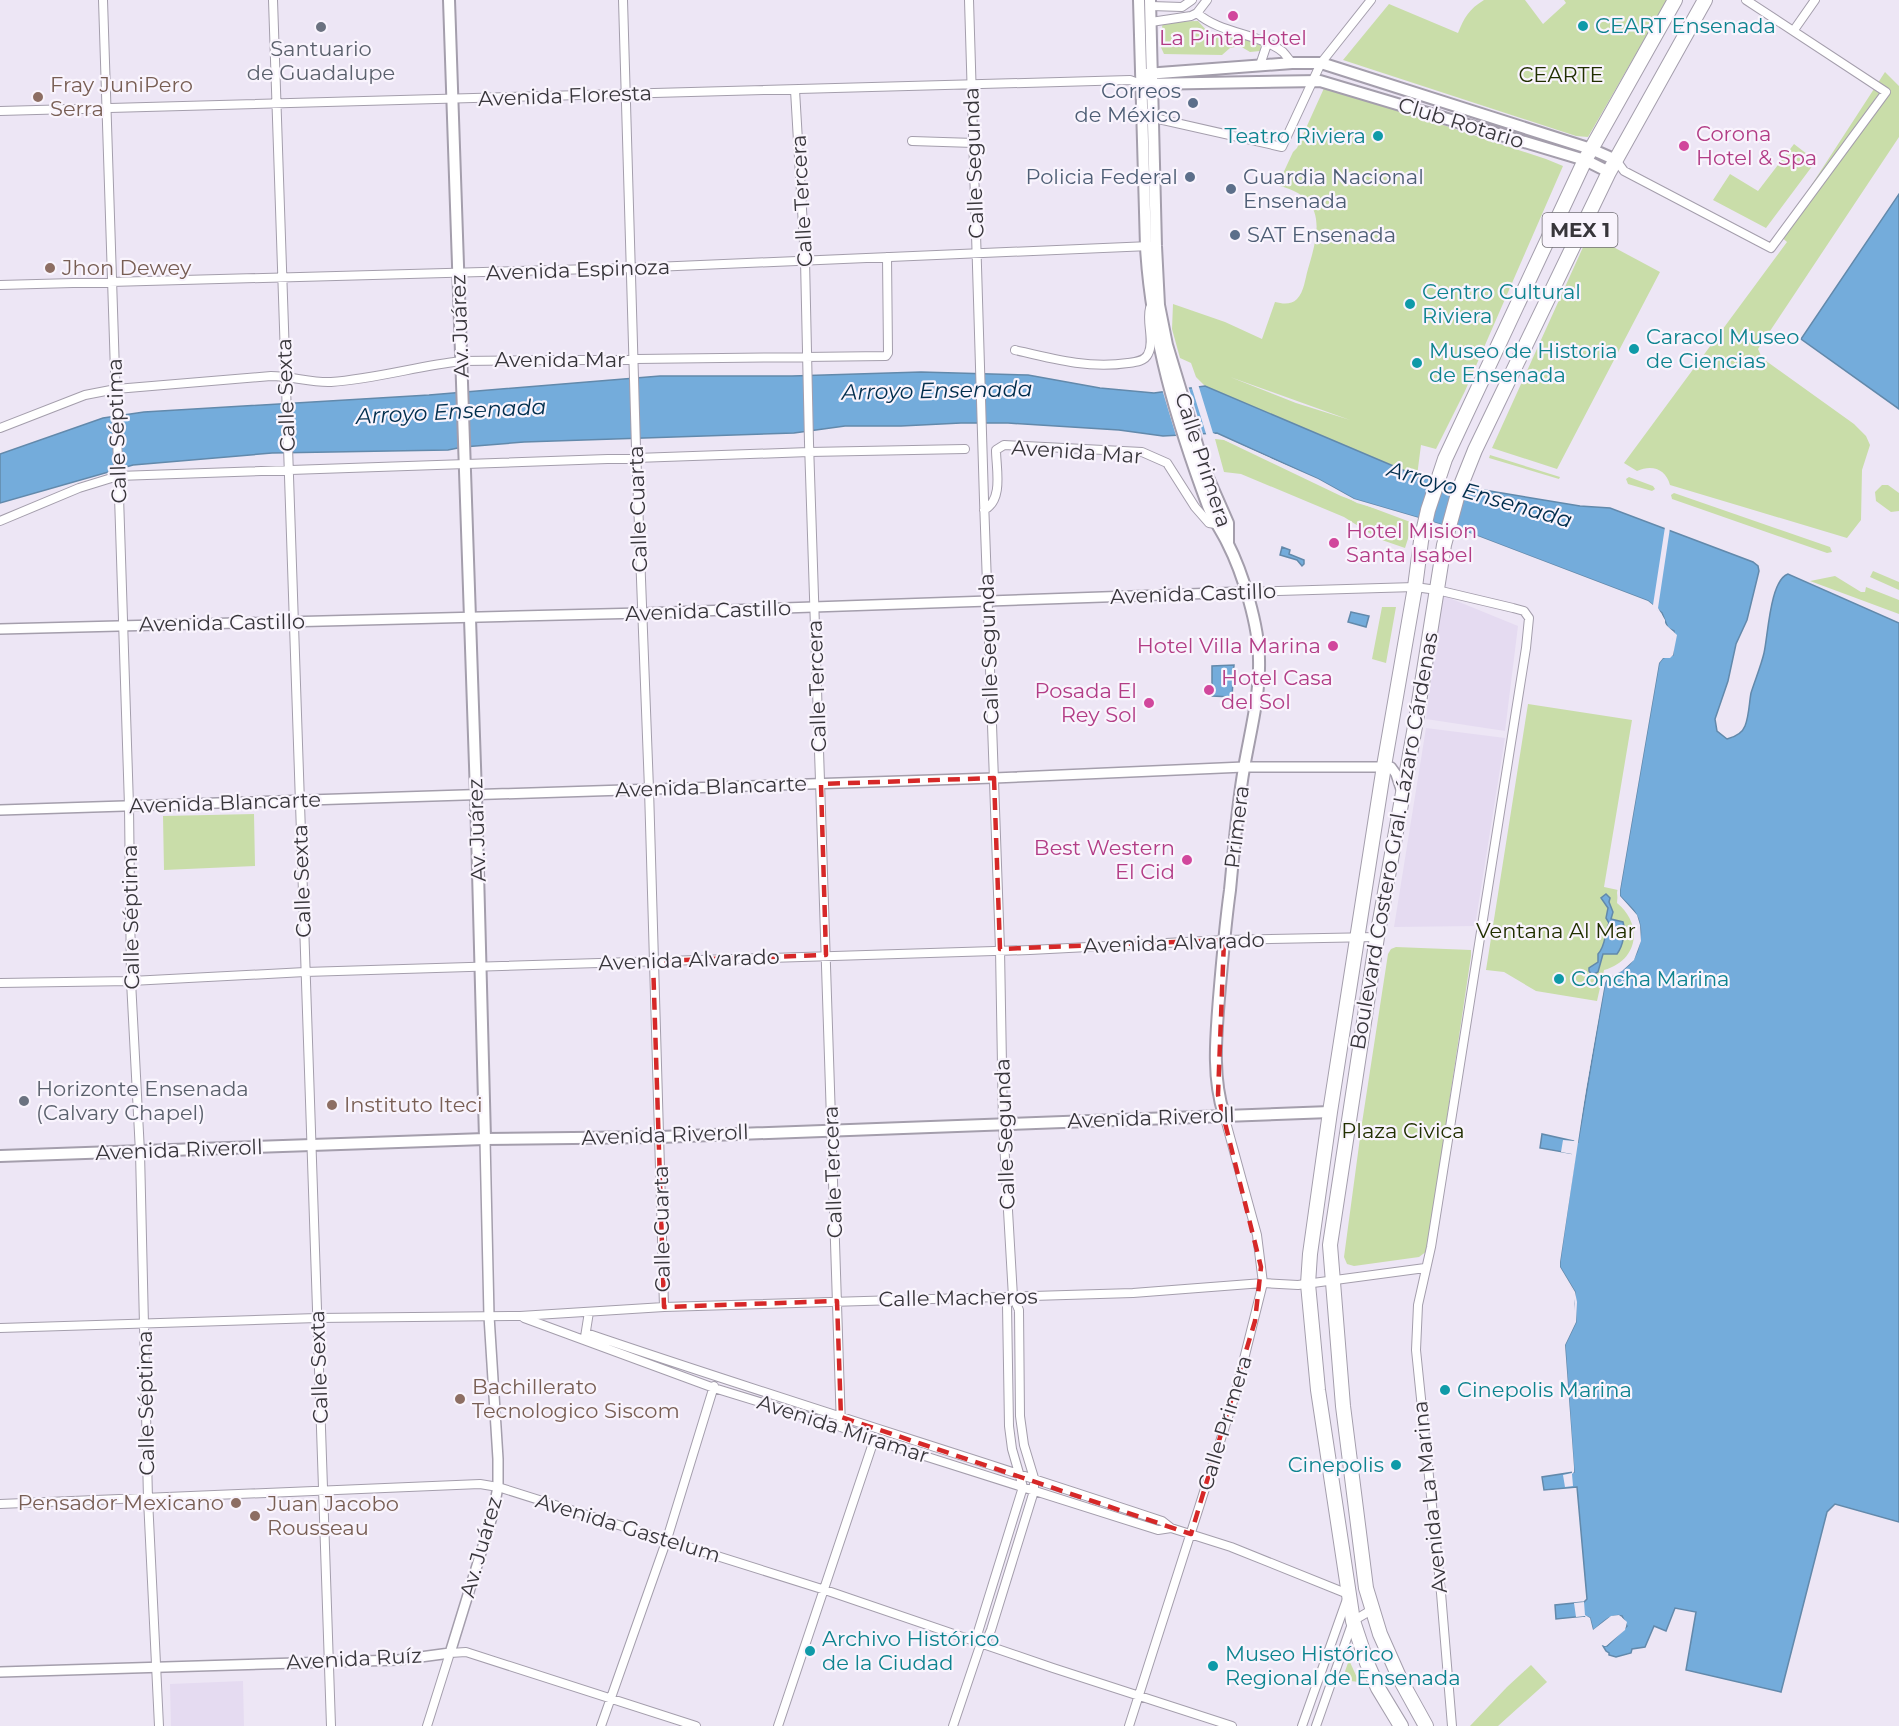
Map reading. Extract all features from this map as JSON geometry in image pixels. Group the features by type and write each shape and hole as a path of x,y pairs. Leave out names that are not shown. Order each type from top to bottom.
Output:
{"highway":[{"name":"Boulevard Costero Gral. Lázaro Cárdenas","path":"1401,1726 1378,1688 1353,1621 1318,1390 1308,1284 1310,1254 1330,1112 1384,766 1421,541 1444,459 1588,155 1675,0"},
{"name":"Boulevard Costero Gral. Lázaro Cárdenas","path":"1426,1726 1400,1679 1380,1634 1366,1588 1343,1406 1332,1282 1330,1245 1377,937 1444,545 1453,508 1467,467 1566,258 1705,0"}],"main road":[{"name":"Av. Juárez","path":"449,0 476,795 485,1139"},
{"path":"1139,0 1147,79 1154,118 1151,246"},
{"path":"1151,3 1147,79 1151,246"},
{"name":"Avenida Floresta","path":"1147,79 1260,65 1321,63"},
{"name":"Club Rotario","path":"1321,63 1588,155 1616,168"},
{"name":"Avenida Floresta","path":"1147,79 1311,81"},
{"name":"Club Rotario","path":"1311,81 1320,81 1588,155"},
{"name":"Calle Primera","path":"1151,246 1161,351 1168,362"},
{"name":"Calle Primera","path":"1155,305 1168,362 1195,456 1206,473 1228,543"},
{"name":"Primera","path":"1224,1115 1218,1095 1216,1064 1224,940 1244,767 1259,678 1255,627 1246,592 1228,543"},
{"name":"Avenida Riveroll","path":"0,1156 485,1139 660,1137 1330,1112"}],"street":[{"name":"Calle Séptima","path":"103,0 129,806 131,981 140,1152 148,1499 159,1726"},
{"name":"Calle Sexta","path":"273,0 331,1726"},
{"name":"Calle Cuarta","path":"623,0 664,1307"},
{"name":"Calle Segunda","path":"969,0 1000,949 1003,1124 1013,1297"},
{"path":"1151,3 1182,8 1192,0"},
{"path":"1151,22 1191,16 1197,13 1207,0"},
{"path":"1154,118 1282,147 1321,63 1371,0"},
{"path":"1616,168 1771,248 1886,92 1746,0"},
{"path":"1794,30 1815,0"},
{"path":"1197,13 1205,20 1283,52 1292,63"},
{"path":"1260,65 1267,44"},
{"name":"Avenida Floresta","path":"0,111 1147,79"},
{"name":"Calle Tercera","path":"795,90 806,260 809,452 841,1427"},
{"path":"912,141 974,143"},
{"name":"Avenida Espinoza","path":"0,285 458,274 977,255 1151,246"},
{"name":"Avenida Mar","path":"0,428 85,395 116,389 285,380 328,382 461,361 807,359 888,355 887,257"},
{"path":"1015,350 1075,364 1108,366 1145,358 1150,350 1149,311 1155,305"},
{"name":"Avenida Mar","path":"984,510 990,507 997,491 996,450 998,447 1142,452 1167,463 1195,507 1209,523 1223,524"},
{"path":"0,521 79,488 118,476 288,468 464,465 809,452 965,449"},
{"name":"Avenida Castillo","path":"0,629 642,613 1415,587 1437,590"},
{"name":"Avenida La Marina","path":"1437,590 1524,611 1529,618 1431,1247 1418,1305 1416,1350 1452,1726"},
{"path":"1384,766 1394,770 1402,794"},
{"name":"Avenida Blancarte","path":"0,810 994,778 1244,767 1384,766"},
{"name":"Avenida Alvarado","path":"0,983 131,981 305,972 1000,949 1030,950 1224,940 1377,937"},
{"name":"Calle Primera","path":"1130,1726 1235,1395 1263,1283 1257,1235 1224,1115"},
{"name":"Av. Juárez","path":"450,1653 492,1517 498,1487 489,1316 485,1139"},
{"name":"Calle Macheros","path":"489,1316 664,1307 1133,1293 1263,1283 1332,1282 1425,1268"},
{"path":"953,1726 981,1643 991,1630 1034,1491 1034,1478 1024,1445 1020,1416 1018,1305 1013,1297 1007,1305 1009,1426 1012,1449 1021,1473 1023,1487 978,1632 981,1643"},
{"path":"585,1337 589,1312"},
{"path":"0,1328 317,1318 489,1316"},
{"name":"Avenida Miramar","path":"520,1316 1021,1473 1162,1521 1171,1528 1272,1562 1348,1594"},
{"name":"Avenida Miramar","path":"585,1337 714,1388 1158,1530 1171,1528"},
{"path":"601,1726 667,1539 716,1377"},
{"path":"778,1726 878,1428"},
{"name":"Avenida Gastelum","path":"0,1504 480,1484 498,1487 825,1590 1232,1726"},
{"path":"1302,1726 1348,1594 1366,1588"},
{"path":"1316,1726 1353,1621 1373,1609"},
{"path":"427,1726 450,1653"},
{"name":"Avenida Ruíz","path":"0,1672 398,1660 450,1653 473,1653 696,1726"}],"highlighted area":[{"path":"994,778 1000,949 1224,940 1218,1095 1261,1267 1255,1321 1191,1534 841,1417 837,1301 664,1307 653,961 826,955 821,784"}],"shaded area":[{"path":"1442,595 1518,626 1505,731 1426,719"},
{"path":"1426,728 1505,738 1475,926 1394,927"},
{"path":"243,1681 244,1726 171,1726 170,1684"}],"green space":[{"name":"CEARTE","path":"1484,0 1525,0 1543,24 1566,3 1564,0 1667,0 1588,137 1576,136 1343,60 1389,4 1458,33 1468,14"},
{"path":"1198,21 1215,36 1227,33 1261,45 1260,51 1250,52 1240,46 1230,48 1222,55 1164,54 1159,43 1163,22"},
{"path":"1885,72 1899,86 1899,137 1758,349 1762,358 1854,424 1866,436 1870,445 1862,470 1861,520 1847,538 1670,485 1665,475 1658,469 1648,468 1637,471 1624,463 1787,242 1779,235"},
{"path":"1325,86 1563,166 1465,391 1436,449 1421,445 1417,476 1205,386 1196,377 1191,363 1180,358 1172,329 1173,304 1225,322 1262,339 1275,302 1284,304 1292,302 1301,293 1315,239 1317,226 1315,215 1311,205 1303,196 1273,184 1274,181 1280,180","holes":["1230,377 1350,420 1296,403"]},
{"path":"1794,144 1816,161 1766,228 1713,200 1730,174 1758,191"},
{"path":"1589,234 1660,272 1557,469 1492,448"},
{"path":"1215,439 1224,440 1341,496 1413,523 1405,548 1379,539 1344,517 1241,474 1224,472"},
{"path":"1490,455 1560,477 1559,479 1489,458"},
{"path":"1629,477 1653,486 1655,489 1652,491 1628,484 1626,479"},
{"path":"1882,485 1888,485 1899,493 1899,511 1891,512 1876,501 1875,492"},
{"path":"1674,493 1830,547 1832,552 1827,553 1672,499 1671,495"},
{"path":"1873,571 1899,582 1899,590 1870,577"},
{"path":"1835,576 1861,592 1865,592 1866,587 1899,600 1899,614 1810,581"},
{"path":"1382,607 1396,607 1386,663 1372,659"},
{"name":"Ventana Al Mar","path":"1528,704 1632,720 1604,887 1618,890 1617,903 1631,921 1634,931 1633,941 1624,958 1616,965 1604,970 1597,1001 1536,991 1504,972 1486,970"},
{"path":"254,814 255,866 164,870 163,816"},
{"name":"Plaza Civica","path":"1396,947 1471,950 1471,956 1427,1251 1419,1257 1354,1266 1347,1264 1344,1257 1388,954"},
{"path":"1349,1660 1359,1682 1342,1680"},
{"path":"1531,1665 1547,1682 1498,1726 1470,1726 1507,1687"}],"water":[{"path":"1899,194 1899,409 1801,339"},
{"name":"Arroyo Ensenada","path":"921,372 1028,375 1100,388 1154,393 1205,386 1417,476 1580,506 1610,508 1753,562 1758,566 1759,571 1747,620 1736,644 1728,681 1715,719 1717,731 1727,739 1738,735 1745,726 1751,693 1764,653 1774,597 1782,578 1788,574 1899,623 1899,1522 1835,1504 1827,1512 1781,1692 1686,1670 1696,1612 1675,1608 1666,1631 1654,1626 1645,1647 1632,1649 1631,1653 1616,1657 1609,1655 1603,1646 1607,1646 1627,1626 1622,1616 1610,1617 1594,1630 1590,1618 1585,1616 1556,1619 1555,1605 1584,1602 1587,1599 1577,1487 1544,1490 1542,1477 1574,1472 1565,1345 1576,1322 1575,1292 1560,1267 1560,1262 1575,1154 1540,1148 1542,1134 1578,1142 1605,983 1629,964 1639,944 1639,921 1634,911 1620,896 1620,890 1659,663 1663,658 1673,655 1674,631 1668,628 1662,613 1648,601 1467,532 1354,499 1318,479 1217,433 1163,436 1119,430 1008,423 961,423 845,426 794,433 524,442 448,450 272,453 133,465 0,503 0,454 103,418 144,412 429,395 660,376 792,376"},
{"path":"1282,547 1290,550 1289,554 1304,560 1304,564 1302,566 1297,560 1280,555"},
{"path":"1351,612 1369,616 1366,627 1348,622"},
{"path":"1234,665 1232,697 1212,696 1212,666"},
{"path":"1606,894 1610,898 1609,902 1613,912 1611,919 1623,922 1623,938 1617,954 1603,954 1598,972 1592,975 1589,968 1598,962 1598,954 1609,923 1606,918 1608,908 1601,898"}],"pier":[{"path":"1198,384 1213,433 1318,479 1354,499 1467,532 1648,601 1653,605 1665,527 1670,528 1658,608 1665,624 1677,635 1673,655 1670,658 1663,658 1659,663 1620,890 1620,896 1637,915 1641,941 1634,960 1622,971 1607,979 1605,983 1586,1089 1560,1262 1560,1267 1575,1292 1577,1302 1576,1322 1565,1345 1574,1467 1573,1486 1565,1487 1563,1475 1572,1473 1563,1344 1573,1319 1575,1304 1572,1289 1557,1268 1572,1154 1561,1152 1563,1140 1574,1141 1575,1139 1603,982 1605,977 1631,958 1638,940 1634,917 1618,898 1617,893 1656,663 1662,656 1670,653 1673,635 1662,625 1658,611 1647,604 1466,535 1357,503 1317,482 1216,436 1207,437 1191,385"},
{"path":"1188,385 1204,437 1177,439 1162,389"},
{"path":"1584,1602 1585,1615 1590,1618 1593,1630 1611,1616 1619,1615 1627,1622 1625,1630 1603,1646 1623,1628 1624,1623 1619,1618 1613,1619 1596,1632 1591,1632 1585,1616 1576,1617 1574,1603"}],"place":[{"name":"La Pinta Hotel","path":"1233,16"},
{"name":"CEART Ensenada","path":"1583,26"},
{"name":"Santuario de Guadalupe","path":"321,27"},
{"name":"Fray JuniPero Serra","path":"38,97"},
{"name":"Correos de México","path":"1193,103"},
{"name":"Teatro Riviera","path":"1378,136"},
{"name":"Corona Hotel & Spa","path":"1684,146"},
{"name":"Policia Federal","path":"1190,177"},
{"name":"Guardia Nacional Ensenada","path":"1231,189"},
{"name":"SAT Ensenada","path":"1235,235"},
{"name":"Jhon Dewey","path":"50,268"},
{"name":"Centro Cultural Riviera","path":"1410,304"},
{"name":"Caracol Museo de Ciencias","path":"1634,349"},
{"name":"Museo de Historia de Ensenada","path":"1417,363"},
{"name":"Hotel Mision Santa Isabel","path":"1334,543"},
{"name":"Hotel Villa Marina","path":"1333,646"},
{"name":"Hotel Casa del Sol","path":"1209,690"},
{"name":"Posada El Rey Sol","path":"1149,703"},
{"name":"Best Western El Cid","path":"1187,860"},
{"name":"Concha Marina","path":"1559,979"},
{"name":"Horizonte Ensenada (Calvary Chapel)","path":"24,1101"},
{"name":"Instituto Iteci","path":"332,1105"},
{"name":"Cinepolis Marina","path":"1445,1390"},
{"name":"Bachillerato Tecnologico Siscom","path":"460,1399"},
{"name":"Cinepolis","path":"1396,1465"},
{"name":"Pensador Mexicano","path":"236,1503"},
{"name":"Juan Jacobo Rousseau","path":"255,1516"},
{"name":"Archivo Histórico de la Ciudad","path":"810,1651"},
{"name":"Museo Histórico Regional de Ensenada","path":"1213,1666"}]}
